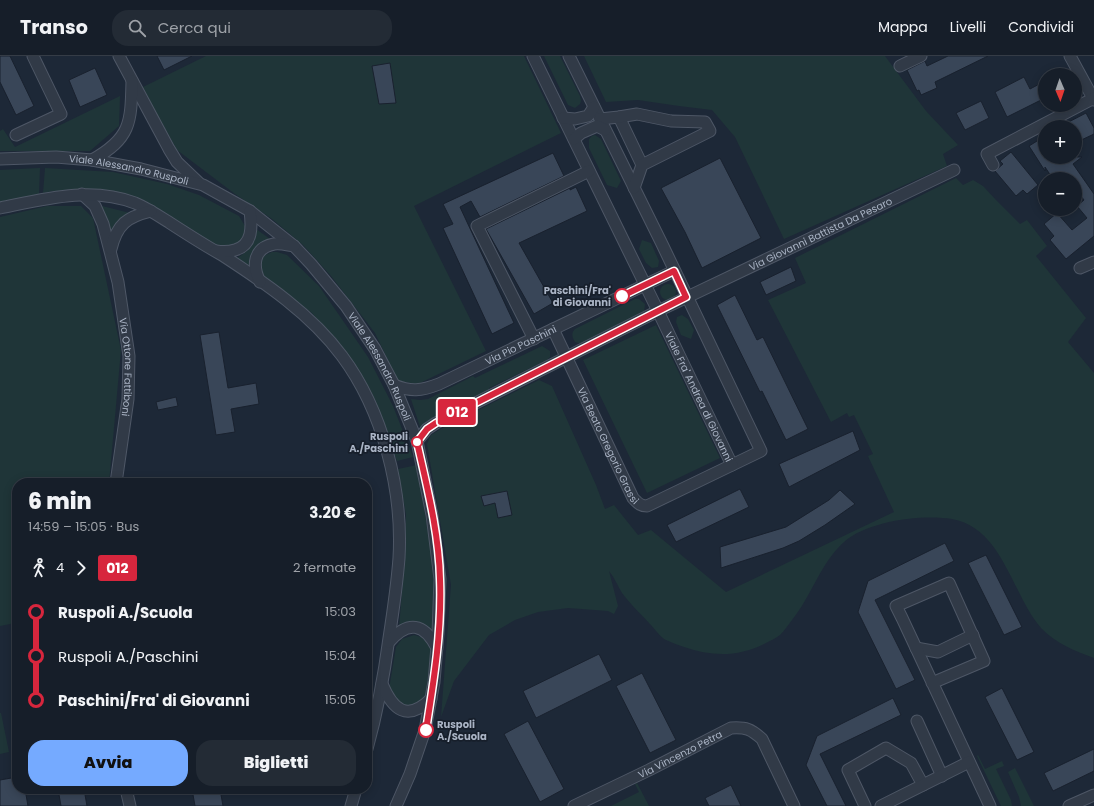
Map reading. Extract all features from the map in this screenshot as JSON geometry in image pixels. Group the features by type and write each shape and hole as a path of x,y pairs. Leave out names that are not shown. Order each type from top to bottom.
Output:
{"street":[{"path":"16,135 61,114 34,56"},
{"path":"119,56 177,162 203,185"},
{"name":"Viale Fra' Andrea di Giovanni","path":"533,56 732,465 761,451 569,56"},
{"path":"900,66 921,56"},
{"path":"993,165 986,154 1094,98 1070,56"},
{"path":"92,160 109,149 120,139 126,129 131,113 132,80"},
{"path":"563,118 575,119 588,116 594,107"},
{"path":"600,119 637,114 671,121 705,122 710,131 642,165 634,188"},
{"path":"619,117 642,165"},
{"path":"574,139 581,132 597,126 605,130"},
{"name":"Viale Alessandro Ruspoli","path":"0,159 56,157 92,160 141,168 203,185 250,211 294,246 346,306 375,349 394,385 417,442 432,515 439,561 440,595 437,648 426,730 410,774 396,806"},
{"path":"534,339 477,226 589,170"},
{"name":"Via Giovanni Battista Da Pesaro","path":"658,311 954,170"},
{"path":"0,208 45,199 82,194 100,195 135,203 151,211 212,249 293,305 308,318 338,351 352,370 371,407 380,430 394,480 398,518 399,557 389,642 382,684 372,727"},
{"name":"Via Ottone Fattiboni","path":"82,194 91,201 97,209 104,224 118,282 129,356 128,399 117,478"},
{"name":"Via Ottone Fattiboni","path":"111,252 115,235 124,223 136,215 151,211"},
{"path":"212,249 221,252 231,251 246,244 251,228 250,211"},
{"path":"260,282 256,273 255,264 260,251 265,247 276,244 294,246"},
{"path":"1080,268 1094,262"},
{"name":"Via Pio Paschini","path":"394,385 413,390 434,386 674,271"},
{"path":"417,442 427,429 436,423 658,311"},
{"path":"554,329 567,357"},
{"name":"Via Beato Gregorio Grassi","path":"567,357 638,504 647,506 732,465"},
{"path":"932,683 984,660 949,583 896,606 916,648 932,683 969,762 990,806"},
{"path":"389,642 401,630 419,628 428,633 437,648"},
{"path":"916,648 938,652 973,635"},
{"path":"382,684 389,700 395,707 406,711 417,710 431,700"},
{"path":"917,721 942,776"},
{"name":"Via Vincenzo Petra","path":"574,806 646,772 731,728 742,727 753,731 762,739 794,806"},
{"path":"866,806 848,770 886,748 911,763 923,785"},
{"path":"881,806 969,762"},
{"path":"127,794 130,806"},
{"path":"351,806 355,794"},
{"path":"1070,806 1094,795"}],"green space":[{"path":"206,56 524,56 561,133 414,206 486,351 418,384 398,381 375,333 331,276 303,245 272,219 235,194 177,150 143,87"},
{"path":"544,56 560,56 580,96 580,104 575,108 568,105"},
{"path":"584,56 885,56 926,111 958,145 943,154 947,166 784,239 735,137 712,110 638,100 606,102"},
{"path":"120,96 119,126 90,151 0,151 0,131 3,129 15,147"},
{"path":"595,135 601,139 621,181 617,188 607,185 589,148 589,139"},
{"path":"40,168 39,194 0,204 0,170"},
{"path":"45,168 113,172 167,184 199,195 239,216 245,226 246,231 242,244 219,248 102,192 53,191 43,193"},
{"path":"956,178 963,185 973,180 983,186 1020,224 1027,220 1047,246 1036,256 1086,318 1068,342 1094,373 1094,658 1059,642 1041,628 1022,598 1005,564 983,535 969,525 952,519 911,519 880,524 854,535 844,542 822,569 799,611 780,635 756,648 736,653 705,653 664,639 625,597 609,571 618,606 614,614 608,611 568,608 538,612 515,620 489,635 454,681 441,717 451,585 427,444 431,435 446,426 539,380 552,386 596,485 605,509 614,505 638,535 651,530 726,592 894,512 868,456 873,454 854,415 849,417 847,413 831,422 768,300 806,283 795,258"},
{"path":"47,206 81,206 93,218 121,350 109,478 12,478 12,624 0,626 0,217"},
{"path":"102,206 130,213 112,235 100,208"},
{"path":"256,229 273,241 252,272 235,259 244,253 253,243"},
{"path":"642,240 651,243 659,261 658,267 652,268 646,263 639,249"},
{"path":"272,252 287,255 319,286 368,357 393,406 413,457 397,461 370,394 350,360 312,313 277,287 266,281 261,274 261,261 264,256"},
{"path":"668,284 675,289 676,292 671,299 668,300 661,295 660,292 665,285"},
{"path":"635,299 639,299 645,304 644,312 582,343 575,342 572,335 575,329"},
{"path":"682,315 688,319 694,330 691,339 681,335 676,322 677,317"},
{"path":"656,325 720,458 647,493 583,360"},
{"path":"542,346 550,351 550,357 547,360 489,388 490,391 433,418 421,430 411,399 428,399 473,376 475,378"},
{"path":"417,465 433,562 435,608 434,635 399,628 404,567 406,515 398,469"},
{"path":"414,635 421,637 427,642 431,650 428,692 425,700 404,709 390,690 390,683 396,647 402,639"},
{"path":"0,713 9,752 0,754"},
{"path":"978,755 985,769 1002,761 1004,766 996,769 1011,800 1012,806 1001,806 977,756"},
{"path":"1015,768 1034,806 1021,806 1019,797 1008,772"},
{"path":"637,783 649,806 611,806 639,792 635,784"}],"building":[{"path":"0,56 10,56 34,106 16,115 0,82"},
{"path":"157,56 192,56 164,70"},
{"path":"948,56 988,56 935,82 937,88 921,95 919,90 917,91 907,70 925,61 927,66"},
{"path":"390,63 396,103 379,104 372,66"},
{"path":"95,68 107,95 80,107 69,80"},
{"path":"1024,77 1030,89 1038,85 1038,102 1007,117 995,92"},
{"path":"981,101 989,118 965,130 956,113"},
{"path":"1086,113 1094,128 1094,134 1082,140 1082,120 1072,120"},
{"path":"1038,140 1038,160 1029,146"},
{"path":"1011,152 1038,185 1027,194 1023,190 1016,196 995,171 1003,164 1000,161"},
{"path":"553,153 564,176 480,217 471,201 460,207 514,323 492,334 443,228 453,224 443,204"},
{"path":"720,158 761,238 702,268 685,232 661,188"},
{"path":"1041,164 1073,164 1079,172 1048,172 1045,167 1045,171"},
{"path":"1082,177 1094,194 1094,236 1066,259 1050,240 1054,236 1044,224 1053,216 1060,216 1072,230 1087,218 1082,212 1082,202 1084,200 1082,197"},
{"path":"576,187 587,211 519,243 553,303 534,314 486,229 570,188 570,190"},
{"path":"791,267 796,281 766,295 760,282"},
{"path":"735,295 757,340 763,337 808,429 786,440 762,391 760,392 717,305"},
{"path":"219,332 228,388 256,383 259,404 231,409 235,432 216,435 200,335"},
{"path":"176,397 178,406 158,410 156,402"},
{"path":"853,431 860,450 789,487 779,464"},
{"path":"740,489 749,507 676,542 667,525"},
{"path":"840,490 855,504 825,525 799,541 783,548 721,568 720,547 786,527 829,500"},
{"path":"507,491 512,515 498,518 495,503 484,506 481,496"},
{"path":"945,543 954,561 875,600 915,680 896,689 858,612 868,581"},
{"path":"986,555 1022,627 1004,635 968,563"},
{"path":"599,654 612,680 536,718 523,691"},
{"path":"642,673 676,740 650,753 616,686"},
{"path":"1002,688 1034,752 1017,760 985,697"},
{"path":"893,698 901,715 820,754 846,806 827,806 806,765 817,736"},
{"path":"528,721 564,789 540,802 504,734"},
{"path":"1094,749 1094,771 1053,791 1044,773"},
{"path":"12,778 12,794 26,794 28,806 0,806 0,780"},
{"path":"731,785 741,806 709,806 705,798"},
{"path":"59,794 85,794 87,806 61,806"},
{"path":"193,794 221,794 223,806 195,806"}],"bus line":[{"name":"012","path":"426,730 434,682 438,634 440,579 439,561 432,515 417,442 424,432 436,423 686,297 674,271 622,296"}],"place":[{"name":"Paschini/Fra' di Giovanni","path":"622,296"},
{"name":"Ruspoli A./Paschini","path":"417,442"},
{"name":"Ruspoli A./Scuola","path":"426,730"}]}
